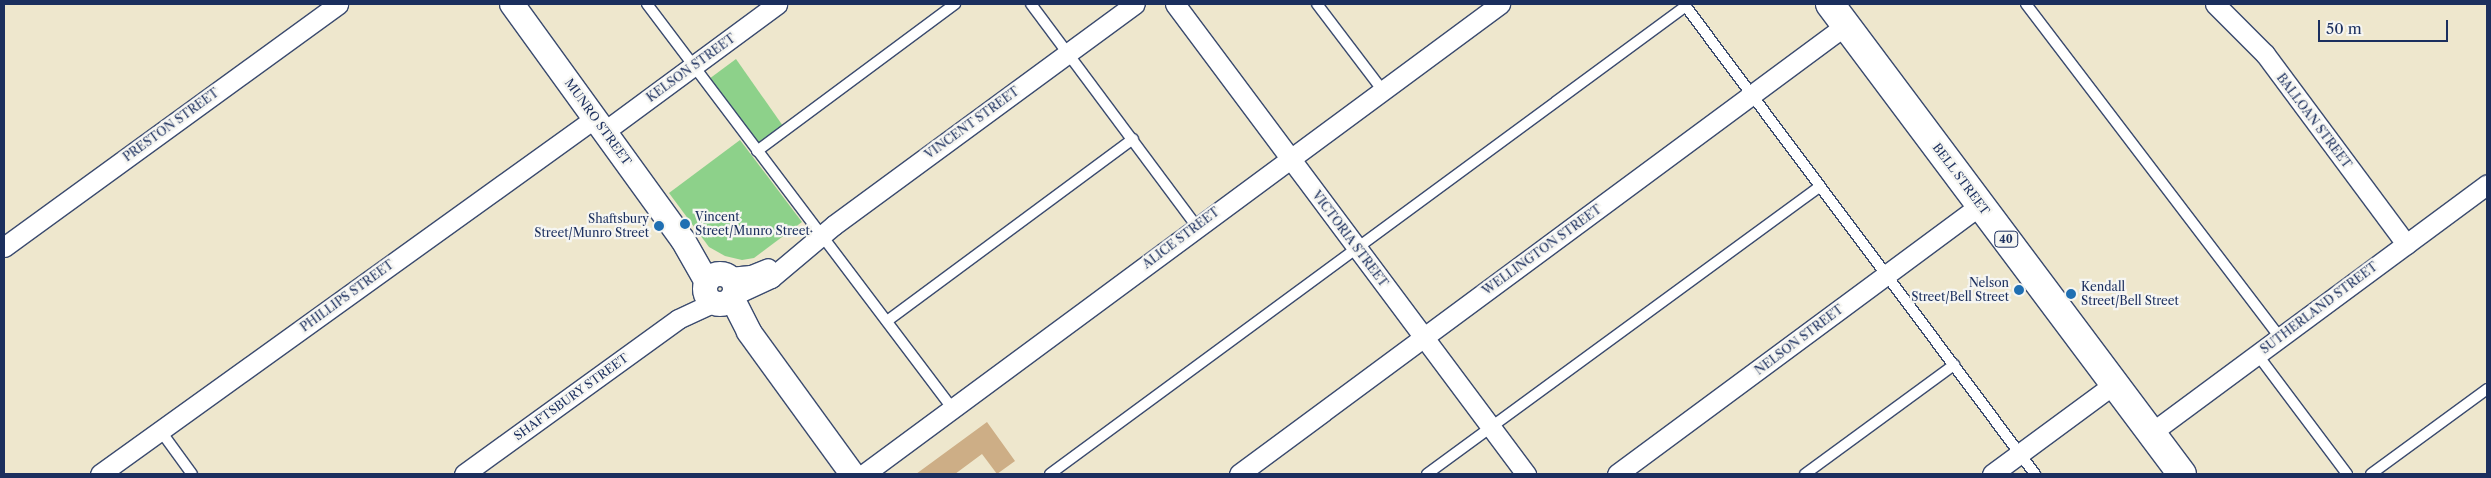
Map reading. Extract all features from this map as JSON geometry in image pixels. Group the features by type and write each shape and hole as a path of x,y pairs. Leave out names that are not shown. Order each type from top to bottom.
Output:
{"highway":[{"name":"BELL STREET","path":"1830,4 2182,474"}],"street":[{"name":"PRESTON STREET","path":"4,247 338,4"},
{"name":"MUNRO STREET","path":"512,4 852,474"},
{"name":"KELSON STREET","path":"600,124 694,65 777,4"},
{"name":"VINCENT STREET","path":"720,290 771,278 815,240 1135,4"},
{"name":"VICTORIA STREET","path":"1174,4 1526,474"},
{"name":"ALICE STREET","path":"864,474 1197,226 1500,4"},
{"name":"BALLOAN STREET","path":"2215,4 2264,54 2406,244"},
{"name":"WELLINGTON STREET","path":"1238,474 1846,26"},
{"name":"PHILLIPS STREET","path":"100,474 160,430 600,124"},
{"name":"SUTHERLAND STREET","path":"2151,433 2487,184"},
{"name":"NELSON STREET","path":"1617,474 1980,205"},
{"name":"SHAFTSBURY STREET","path":"464,474 720,290"},
{"path":"1992,474 2114,384"}],"lane":[{"path":"647,4 757,151 815,240 887,322 952,408"},
{"path":"757,151 955,4"},
{"path":"1032,4 1197,226"},
{"path":"1317,4 1383,91"},
{"path":"2026,4 2280,338"},
{"path":"1050,474 1685,5 2035,474"},
{"path":"887,322 1133,139"},
{"path":"1427,474 1820,186"},
{"path":"2258,354 2347,474"},
{"path":"1805,474 1954,365"},
{"path":"2371,474 2487,390"},
{"path":"160,430 192,474"}],"green space":[{"path":"736,59 783,126 760,143 755,143 709,79"},
{"path":"740,140 802,222 754,258 742,260 725,256 709,247 669,193"}],"building":[{"path":"987,422 1015,461 997,474 982,454 955,474 916,474"}],"place":[{"name":"Vincent Street/Munro Street","path":"685,224"},
{"name":"Shaftsbury Street/Munro Street","path":"659,226"},
{"name":"Nelson Street/Bell Street","path":"2019,290"},
{"name":"Kendall Street/Bell Street","path":"2071,294"}]}
